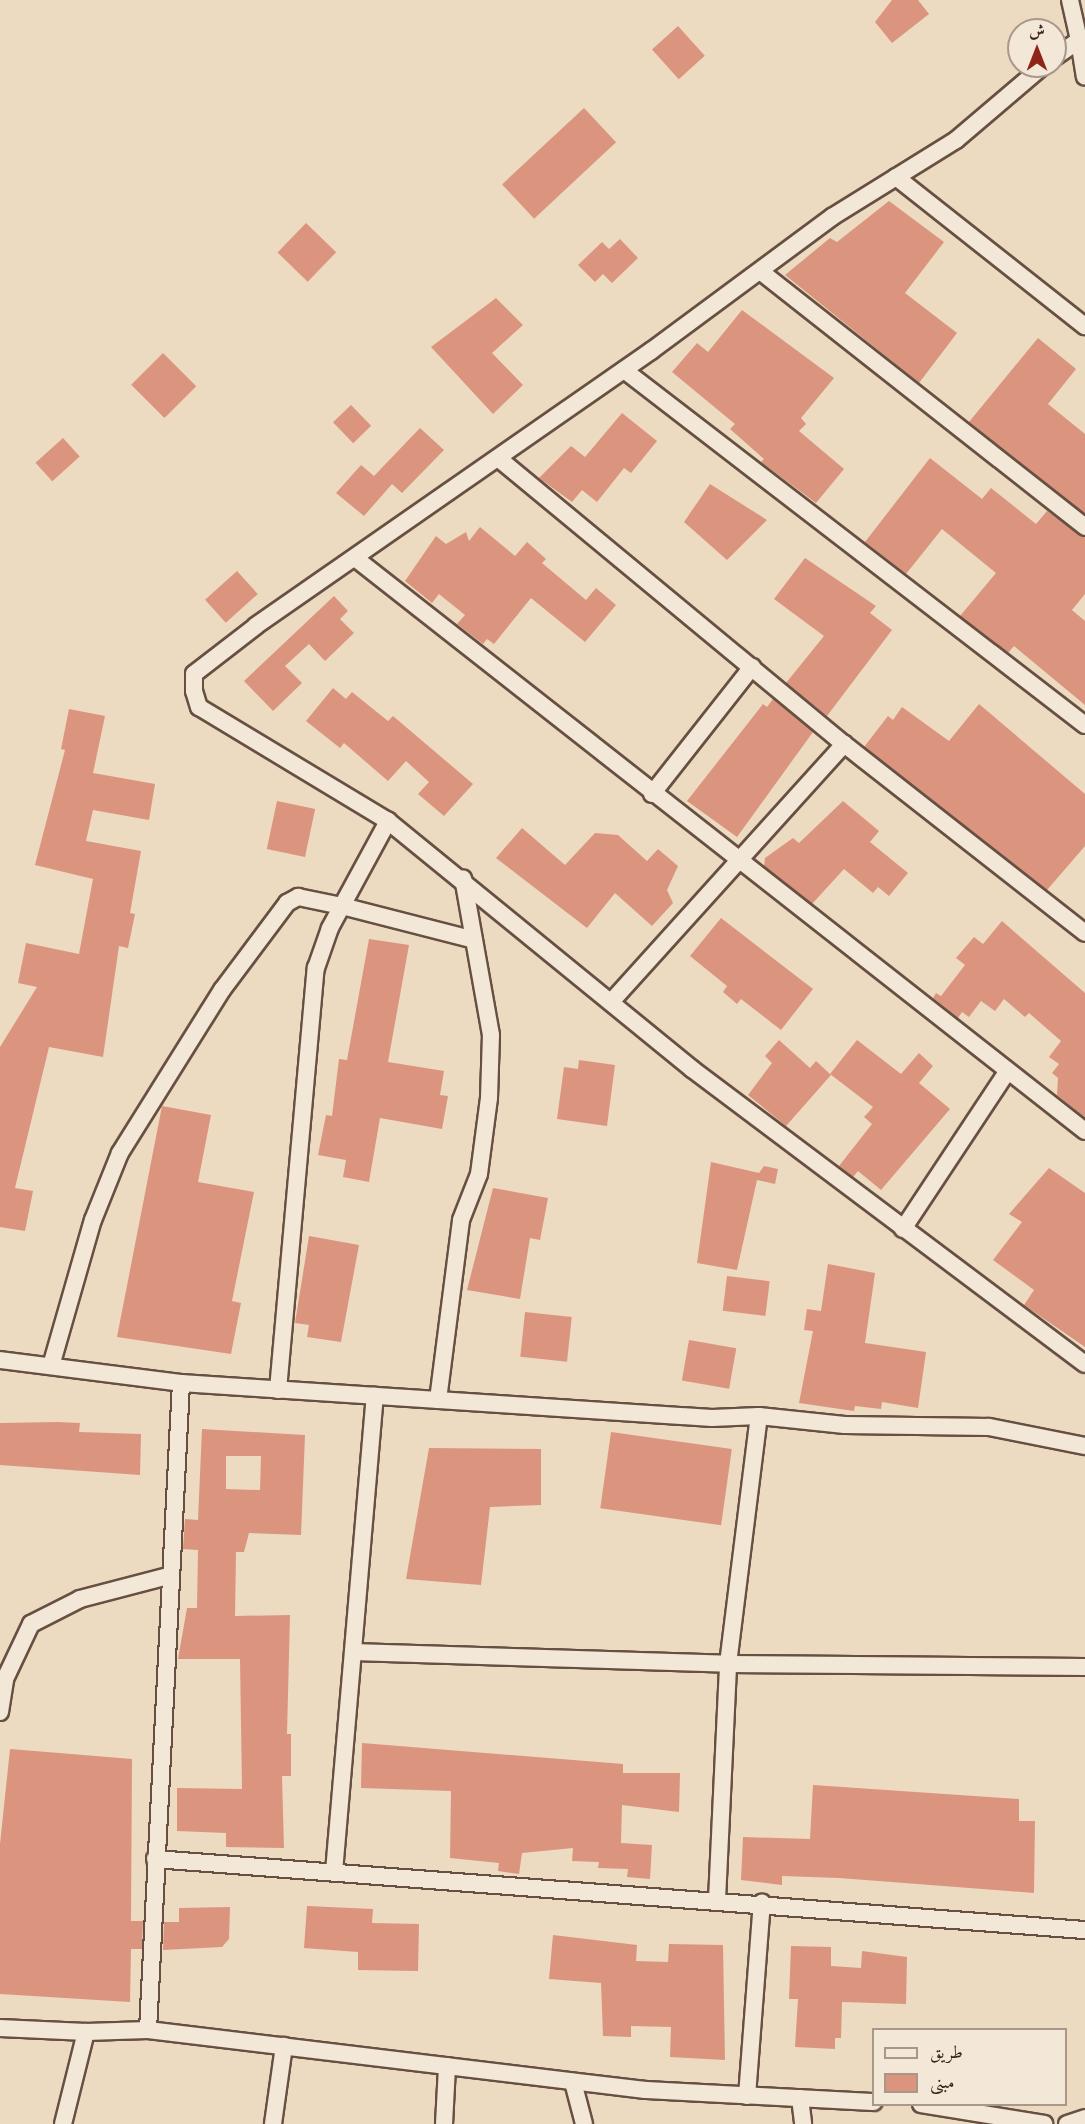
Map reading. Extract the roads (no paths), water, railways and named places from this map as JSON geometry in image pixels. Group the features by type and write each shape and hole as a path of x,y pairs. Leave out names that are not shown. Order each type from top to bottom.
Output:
{"street":[{"path":"1070,0 1085,76"},
{"path":"1067,48 1079,40"},
{"path":"1029,78 957,140 896,177 760,271 194,674 194,691 199,707 388,821 463,878 611,1002 903,1229 1085,1364"},
{"path":"896,177 1085,326"},
{"path":"760,271 1085,527"},
{"path":"624,370 1085,725"},
{"path":"498,458 844,744 1085,933"},
{"path":"355,558 739,863 1085,1131"},
{"path":"652,794 752,667"},
{"path":"611,1002 739,863 844,744"},
{"path":"278,1390 309,1017 316,968 342,906 388,821"},
{"path":"438,1400 461,1220 479,1174 489,1098 491,1035 463,878"},
{"path":"51,1366 93,1221 120,1153 165,1080 287,903 297,897 342,906 474,940"},
{"path":"903,1229 1007,1072"},
{"path":"0,1360 181,1383 278,1390 712,1418 759,1416 845,1425 989,1427 1085,1446"},
{"path":"148,2030 168,1576 181,1383"},
{"path":"334,1872 375,1396"},
{"path":"717,1900 728,1664 759,1416"},
{"path":"0,1712 5,1679 31,1624 80,1599 168,1576"},
{"path":"353,1652 728,1664 1085,1667"},
{"path":"155,1860 762,1903 1085,1930"},
{"path":"747,2096 762,1903"},
{"path":"0,2028 86,2032 148,2030 573,2082 747,2096 872,2102"},
{"path":"63,2124 86,2032"},
{"path":"273,2124 284,2046"},
{"path":"444,2124 447,2066"},
{"path":"573,2082 584,2124"},
{"path":"800,2098 803,2124"},
{"path":"933,2106 1044,2124"},
{"path":"1067,2124 1085,2118"}]}
